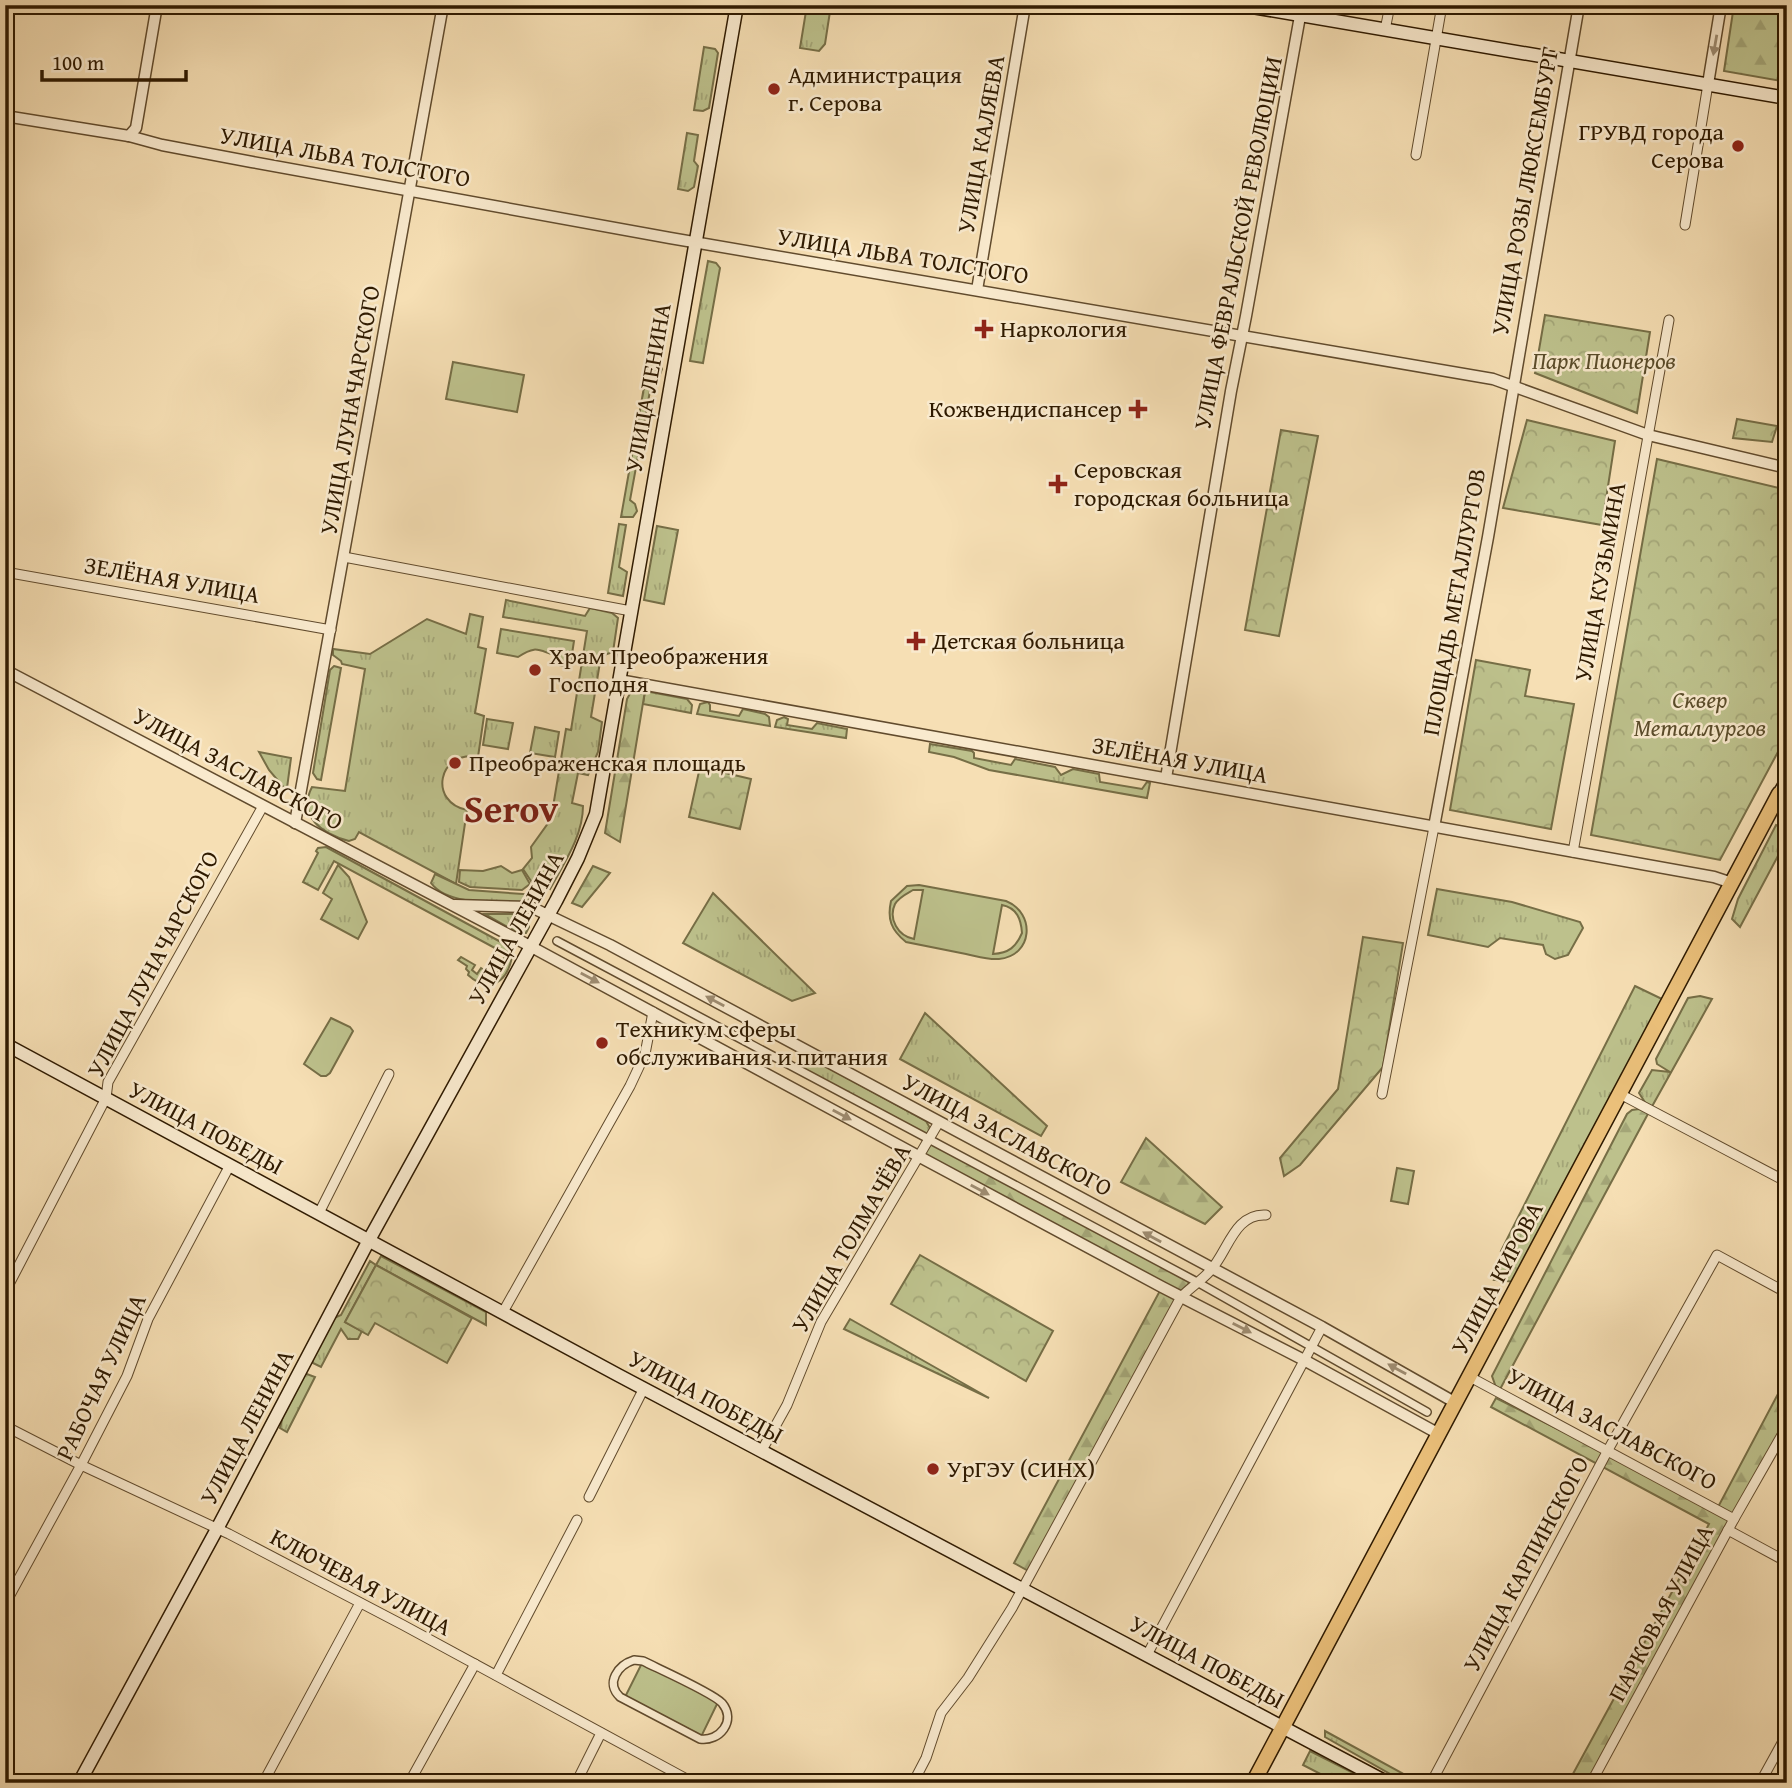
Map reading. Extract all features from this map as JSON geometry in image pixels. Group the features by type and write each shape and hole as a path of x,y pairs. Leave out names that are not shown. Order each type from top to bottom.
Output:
{"main road":[{"name":"УЛИЦА ЛЕНИНА","path":"79,1783 369,1240 578,858 596,814 737,5"},
{"path":"1241,5 1301,10 1385,30 1787,99"},
{"path":"1783,796 1787,780"},
{"name":"УЛИЦА КИРОВА","path":"1253,1783 1732,883 1783,796"},
{"name":"УЛИЦА ПОБЕДЫ","path":"5,1044 1388,1783"}],"street":[{"path":"129,136 136,128 157,5"},
{"name":"УЛИЦА ЛУНАЧАРСКОГО","path":"295,823 443,5"},
{"name":"УЛИЦА КАЛЯЕВА","path":"977,289 1025,5"},
{"path":"1385,30 1390,5"},
{"path":"1416,155 1442,5"},
{"name":"УЛИЦА РОЗЫ ЛЮКСЕМБУРГ","path":"1513,385 1579,5"},
{"path":"1685,225 1721,5"},
{"name":"УЛИЦА ФЕВРАЛЬСКОЙ РЕВОЛЮЦИИ","path":"1166,778 1241,335 1247,316 1301,10"},
{"name":"УЛИЦА ЛЬВА ТОЛСТОГО","path":"5,116 129,136 214,155 695,243 1493,379 1648,435 1787,467"},
{"name":"УЛИЦА КУЗЬМИНА","path":"1573,852 1669,320"},
{"name":"ПЛОЩАДЬ МЕТАЛЛУРГОВ","path":"1434,827 1488,537 1513,385"},
{"path":"345,557 631,611"},
{"name":"ЗЕЛЁНАЯ УЛИЦА","path":"5,572 331,629"},
{"name":"УЛИЦА ЗАСЛАВСКОГО","path":"5,670 530,946 1439,1434"},
{"name":"ЗЕЛЁНАЯ УЛИЦА","path":"619,680 1714,877 1732,883"},
{"name":"УЛИЦА ЛУНАЧАРСКОГО","path":"5,1292 106,1098 108,1082 263,806"},
{"path":"1382,1094 1434,827"},
{"name":"УЛИЦА ЗАСЛАВСКОГО","path":"452,905 531,907 610,945 1322,1327 1456,1403"},
{"name":"УЛИЦА ЗАСЛАВСКОГО","path":"557,941 1197,1282 1427,1412"},
{"path":"503,1312 645,1055 653,1012"},
{"path":"319,1213 389,1074"},
{"path":"1620,1094 1787,1182"},
{"name":"УЛИЦА ТОЛМАЧЁВА","path":"762,1450 787,1405 821,1322 939,1122"},
{"name":"РАБОЧАЯ УЛИЦА","path":"5,1604 127,1376 148,1319 230,1166"},
{"path":"914,1783 926,1758 941,1713 968,1678 1023,1588 1181,1297 1212,1270 1227,1243 1244,1222 1256,1214 1266,1215"},
{"name":"УЛИЦА КАРПИНСКОГО","path":"1431,1783 1608,1450 1717,1255 1787,1293"},
{"path":"1147,1655 1322,1327"},
{"name":"УЛИЦА ЗАСЛАВСКОГО","path":"1470,1377 1734,1518"},
{"path":"589,1497 645,1388"},
{"name":"КЛЮЧЕВАЯ УЛИЦА","path":"5,1426 217,1529 360,1603 694,1783"},
{"name":"ПАРКОВАЯ УЛИЦА","path":"1591,1783 1734,1518 1787,1426"},
{"path":"496,1675 577,1520"},
{"path":"1728,1530 1787,1562"},
{"path":"263,1783 360,1603"},
{"path":"641,1661 718,1700 728,1719 721,1733 707,1740 700,1739 624,1699 615,1693 617,1670 628,1662 641,1661"},
{"path":"409,1783 475,1664"},
{"path":"576,1783 601,1733"},
{"path":"1760,1783 1787,1734"},
{"path":"5,1779 14,1783"}],"green space":[{"path":"807,5 831,5 825,44 819,51 800,48"},
{"path":"1734,5 1787,5 1787,82 1724,71"},
{"path":"704,47 715,49 718,53 709,108 703,111 694,110"},
{"path":"687,133 698,135 694,161 698,166 694,187 688,191 678,189"},
{"path":"708,261 716,263 720,268 703,363 690,361"},
{"name":"Парк Пионеров","path":"1545,315 1650,332 1637,413 1535,373"},
{"path":"649,359 659,363 662,369 659,377 652,380 630,500 637,511 633,517 621,517"},
{"path":"453,362 524,375 517,412 446,399"},
{"path":"1737,419 1777,426 1772,442 1733,438"},
{"path":"1527,420 1615,441 1602,525 1503,508"},
{"path":"1281,430 1318,436 1279,636 1245,630"},
{"name":"Сквер Металлургов","path":"1657,459 1787,490 1787,735 1720,860 1591,835"},
{"path":"619,524 626,525 619,567 627,572 623,596 608,593"},
{"path":"657,526 678,530 664,604 644,600"},
{"path":"506,600 585,616 590,608 612,613 618,618 613,652 601,656 591,717 602,722 598,752 588,775 578,773 572,803 583,806 580,828 550,889 537,879 533,884 523,869 532,858 531,847 551,819 566,729 571,730 587,631 503,617"},
{"path":"470,614 483,617 478,647 486,649 475,713 484,716 478,757 464,757 454,761 443,778 447,797 455,805 467,810 456,884 359,832 355,839 349,841 330,834 310,815 308,797 312,787 345,791 365,669 342,664 333,655 333,649 370,654 427,619 466,634"},
{"path":"501,629 574,641 570,667 553,664 554,655 540,650 529,651 518,657 497,653"},
{"path":"1476,660 1530,670 1525,696 1574,704 1551,829 1450,810"},
{"path":"334,666 341,668 321,780 313,773 330,670"},
{"path":"632,690 645,691 620,842 605,833 627,699"},
{"path":"645,691 687,699 692,705 691,713 643,704"},
{"path":"708,702 710,711 739,716 743,709 765,714 769,717 770,726 697,714 700,704"},
{"path":"784,717 788,719 787,725 812,729 817,723 847,729 846,738 775,727 777,720"},
{"path":"487,719 513,723 508,749 483,745"},
{"path":"535,727 559,732 555,757 530,753"},
{"path":"930,744 972,751 974,758 1011,765 1015,759 1055,767 1061,775 1073,769 1099,774 1100,782 1142,789 1147,782 1150,783 1147,798 989,770 954,757 929,752"},
{"path":"259,752 291,758 287,788 285,789 269,770"},
{"path":"700,767 751,779 740,829 689,817"},
{"path":"1776,825 1787,830 1787,839 1740,927 1732,919 1738,899"},
{"path":"326,847 510,947 506,954 334,861 318,890 303,882 318,853 316,851"},
{"path":"338,865 349,877 367,922 358,939 321,919 332,899 323,893"},
{"path":"501,866 512,873 522,870 530,884 522,890 470,887 459,882 460,870 483,871"},
{"path":"593,866 610,873 582,907 572,903"},
{"path":"435,874 469,890 529,895 529,901 500,903 449,896 431,883"},
{"path":"919,885 1006,901 1016,907 1026,924 1024,942 1019,950 1010,956 995,959 906,942 891,924 890,913 891,901 907,886","holes":["913,890 923,890 914,939 899,931 893,915 895,904","1002,905 1017,915 1022,933 1011,948 993,954"]},
{"path":"1437,889 1512,902 1580,922 1583,928 1568,955 1555,959 1546,954 1543,945 1500,938 1488,947 1428,935"},
{"path":"713,893 815,993 792,1001 683,943"},
{"path":"485,914 519,914 528,919 529,927 526,933 518,933"},
{"path":"1363,937 1403,943 1383,1067 1300,1165 1284,1176 1280,1158 1338,1089"},
{"path":"506,954 512,957 510,966 501,979 490,985 476,981 468,975 467,966 458,960 461,957 475,965 472,970 477,974 481,968 494,976"},
{"path":"1635,986 1662,999 1516,1282 1494,1280 1507,1254 1501,1251"},
{"path":"1700,996 1712,999 1650,1110 1639,1093 1652,1070 1670,1072 1657,1064 1656,1059 1688,998"},
{"path":"925,1013 1047,1126 1041,1136 900,1059"},
{"path":"331,1018 353,1031 330,1073 321,1076 304,1064"},
{"path":"806,1058 811,1058 926,1121 930,1128 927,1138 798,1069"},
{"path":"1639,1109 1650,1110 1498,1393 1492,1376 1627,1114"},
{"path":"1146,1138 1222,1207 1205,1224 1121,1182"},
{"path":"929,1140 1191,1279 1032,1573 1014,1563 1162,1287 920,1157"},
{"path":"1397,1168 1414,1171 1408,1204 1391,1201"},
{"path":"920,1255 1053,1331 1026,1381 891,1304"},
{"path":"381,1256 486,1312 486,1325 376,1265"},
{"path":"370,1261 376,1265 345,1322 362,1331 358,1339 348,1339 341,1329 321,1367 313,1363 312,1358 332,1319 341,1315"},
{"path":"376,1265 472,1318 447,1363 375,1323 368,1335 345,1322"},
{"path":"850,1319 989,1398 844,1329"},
{"path":"304,1373 315,1377 287,1432 280,1428 284,1411"},
{"path":"1787,1377 1787,1422 1591,1783 1568,1783 1709,1524 1491,1407 1496,1398 1717,1509"},
{"path":"643,1661 719,1700 700,1739 624,1699"},
{"path":"1325,1731 1420,1783 1406,1783 1325,1737"},
{"path":"1310,1751 1373,1783 1338,1783 1303,1765"}],"place":[{"name":"Администрация г. Серова","path":"774,89"},
{"name":"ГРУВД города Серова","path":"1738,146"},
{"name":"Наркология","path":"984,329"},
{"name":"Кожвендиспансер","path":"1138,409"},
{"name":"Серовская городская больница","path":"1058,484"},
{"name":"Детская больница","path":"916,641"},
{"name":"Храм Преображения Господня","path":"535,670"},
{"name":"Преображенская площадь","path":"455,763"},
{"name":"Техникум сферы обслуживания и питания","path":"602,1043"},
{"name":"УрГЭУ (СИНХ)","path":"933,1469"}],"district":[{"name":"Serov","path":"511,809"}]}
